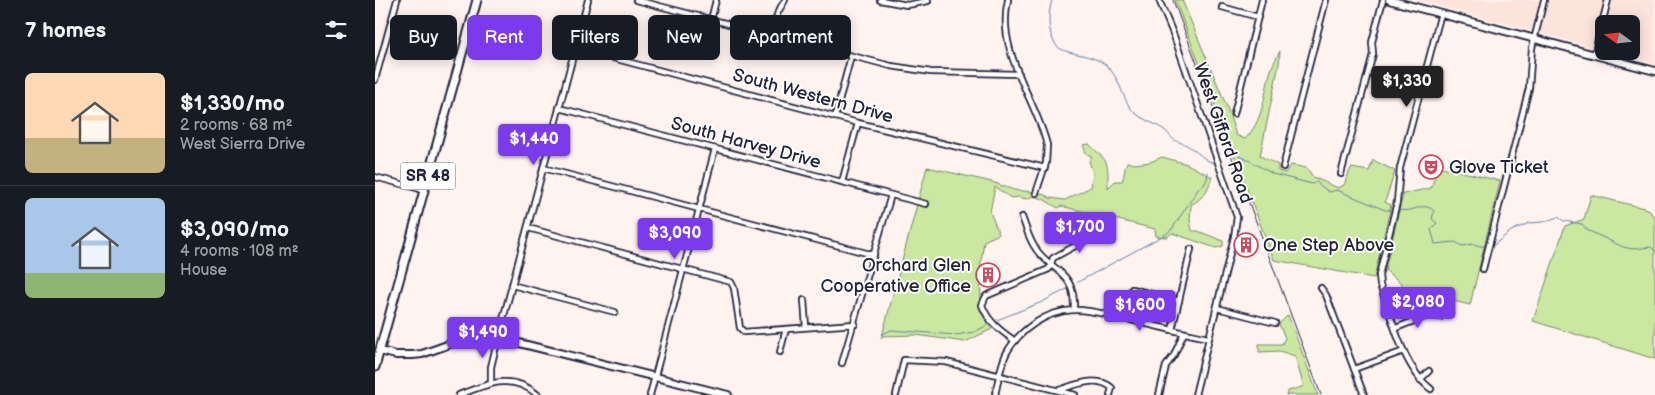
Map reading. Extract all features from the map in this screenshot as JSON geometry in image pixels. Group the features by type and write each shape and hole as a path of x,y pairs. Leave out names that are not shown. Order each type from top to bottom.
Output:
{"main road":[{"name":"SR 48","path":"375,367 377,350 477,0"}],"street":[{"path":"375,80 397,0"},
{"path":"584,15 588,0"},
{"path":"635,0 652,2 695,15"},
{"path":"712,15 716,0"},
{"path":"777,15 785,0"},
{"path":"881,0 907,6 929,1"},
{"path":"1008,0 1005,17 1008,44 1045,139 1047,151 1045,168 1036,192"},
{"name":"West Gifford Road","path":"1159,0 1174,36 1237,217 1195,395"},
{"path":"1235,114 1262,0"},
{"path":"1283,167 1326,0"},
{"path":"1341,174 1373,54 1372,42 1383,0"},
{"path":"1389,0 1655,71"},
{"path":"1483,269 1529,88 1530,59 1544,0"},
{"path":"1594,55 1608,0"},
{"path":"1222,7 1258,17"},
{"path":"1431,389 1420,380 1410,367 1379,280 1380,265 1395,208 1400,168 1441,14"},
{"path":"851,56 922,71 1019,74"},
{"path":"491,382 491,367 498,338 572,60"},
{"name":"South Western Drive","path":"620,60 858,123 1045,168"},
{"path":"835,117 850,60"},
{"name":"South Harvey Drive","path":"559,108 926,204"},
{"path":"842,182 858,123"},
{"path":"650,395 715,149"},
{"path":"543,168 874,255"},
{"path":"375,177 424,190"},
{"path":"842,363 891,196"},
{"path":"1022,216 1035,249 1050,265 1063,274 1069,282 1073,291 1074,310"},
{"path":"528,228 728,281 732,284 742,331 855,324"},
{"path":"1015,341 996,328 989,319 982,305 985,296 1049,269 1053,258 1099,233"},
{"path":"1172,330 1191,249"},
{"path":"512,285 615,312"},
{"path":"1321,288 1327,295 1364,395"},
{"path":"1132,289 1179,301"},
{"path":"804,300 806,328"},
{"path":"1217,308 1275,323"},
{"path":"995,395 1006,355 1015,341 1033,324 1046,316 1074,310 1101,314 1208,338"},
{"path":"1396,328 1429,316 1440,317"},
{"path":"780,352 786,329"},
{"path":"1159,395 1166,366 1174,355 1184,333"},
{"path":"377,350 395,355 413,355 473,337 498,338 728,395"},
{"path":"1354,369 1404,351"},
{"path":"896,395 904,360 947,362 1075,395"},
{"path":"1420,380 1429,371"},
{"path":"1058,390 1090,381 1109,385 1111,388 1110,395"},
{"path":"459,395 491,382 516,383 527,387 538,395"}],"shaded area":[{"path":"1416,0 1655,0 1655,64 1640,60 1640,15 1595,15 1595,48"}],"green space":[{"path":"1175,0 1182,0 1227,107 1236,135 1245,139 1256,124 1271,70 1280,51 1260,156 1278,165 1278,171 1285,173 1291,165 1307,168 1313,177 1338,188 1344,185 1351,168 1369,171 1373,160 1395,171 1385,202 1391,205 1374,278 1274,260"},
{"path":"1089,144 1106,162 1108,188 1115,181 1122,181 1127,162 1135,164 1150,162 1162,157 1187,164 1212,177 1205,194 1191,205 1190,220 1192,231 1198,231 1223,241 1223,246 1216,248 1172,233 1167,237 1156,236 1155,229 1061,206 1058,208 1043,199 1033,196 1027,199 1011,198 995,187 990,212 999,234 984,241 980,269 981,303 992,329 965,342 916,335 882,336 927,167 992,182 1014,190 1033,192 1050,198 1065,200 1091,187 1093,173 1089,161 1092,157 1086,153 1083,145"},
{"path":"1438,166 1500,181 1470,305 1406,290 1401,283 1385,270 1403,194 1431,188"},
{"path":"1591,195 1648,209 1655,218 1655,359 1533,321 1565,226 1584,219"},
{"path":"1288,315 1318,395 1286,395 1288,391 1302,387 1303,384 1295,356 1279,351 1259,352 1259,344 1282,344 1285,338 1279,324"}],"waterway":[{"path":"1052,0 1049,23 1056,45 1065,51 1094,59 1107,66 1117,80 1129,106 1136,114 1163,129 1174,140 1187,145 1213,163"},
{"path":"1239,156 1273,174 1312,184 1316,182 1329,192 1337,190 1385,210 1392,210"},
{"path":"1078,282 1172,229 1199,188 1204,185 1208,172"},
{"path":"1396,210 1425,207 1434,211 1432,219 1437,223 1431,229 1435,244 1455,242 1462,246 1473,244 1485,247"},
{"path":"1494,245 1511,231 1529,223 1543,222 1558,217 1564,221 1582,224 1587,230 1623,247 1632,249 1651,247 1655,251"},
{"path":"997,320 1042,302 1067,289"},
{"path":"881,338 883,334 891,330 956,335 974,332 988,325"}],"railway":[{"path":"1173,0 1321,395"}],"place":[{"name":"Glove Ticket","path":"1431,167"},
{"name":"One Step Above","path":"1246,245"},
{"name":"Orchard Glen Cooperative Office","path":"988,275"}]}
